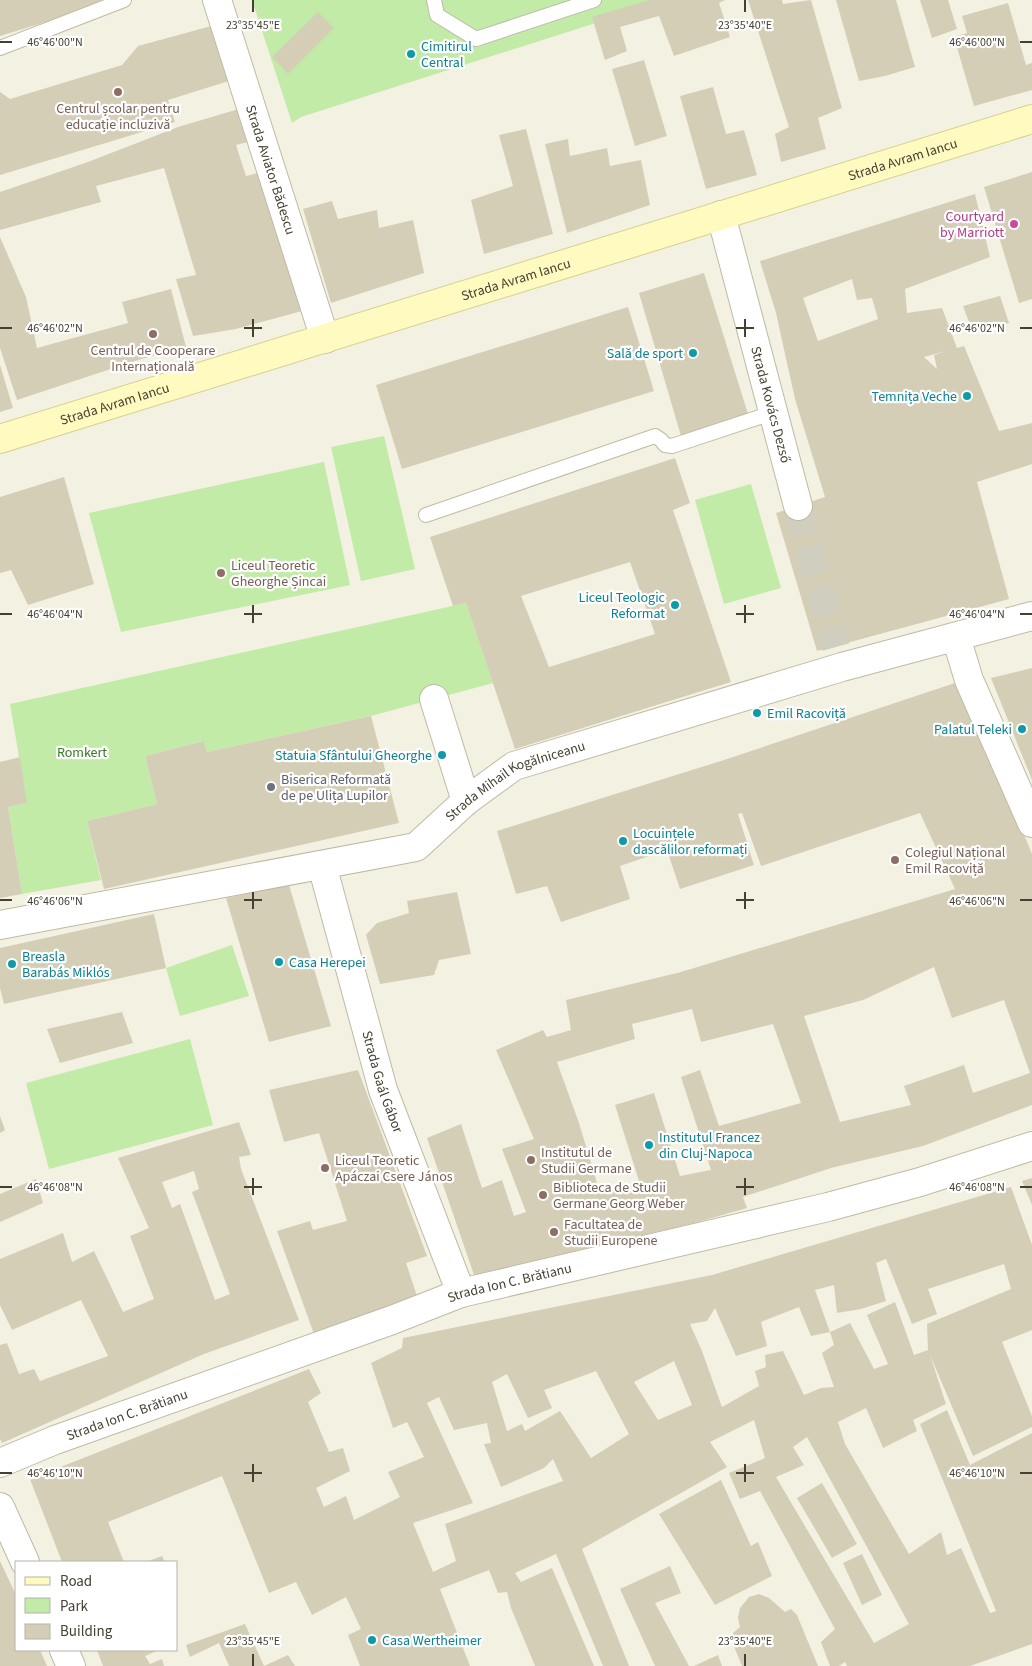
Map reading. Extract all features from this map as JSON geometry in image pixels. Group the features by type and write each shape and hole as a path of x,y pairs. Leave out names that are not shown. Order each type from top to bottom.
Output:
{"main road":[{"name":"Strada Avram Iancu","path":"0,439 1032,119"}],"street":[{"name":"Strada Aviator Bădescu","path":"217,0 324,339"},
{"name":"Strada Kovács Dezső","path":"722,215 772,413 798,506"},
{"name":"Strada Mihail Kogălniceanu","path":"0,925 416,847 466,801 514,766 839,657 956,637 1032,616"},
{"path":"956,637 969,680 1032,823"},
{"path":"434,699 466,801"},
{"name":"Strada Gaál Gábor","path":"322,865 383,1090 460,1294"},
{"name":"Strada Ion C. Brătianu","path":"0,1463 55,1440 460,1294 828,1207 920,1182 1032,1146"},
{"path":"0,1507 25,1561"},
{"path":"64,1651 71,1666"}],"lane":[{"path":"0,48 124,0"},
{"path":"434,0 437,15 476,39 594,0"},
{"path":"426,515 655,436 665,445 672,446 772,413"}],"green space":[{"name":"Cimitirul Central","path":"252,0 668,0 301,117 292,123"},
{"path":"384,436 415,569 361,581 331,447"},
{"path":"324,462 350,585 121,632 89,513"},
{"path":"751,484 781,588 724,604 695,500"},
{"name":"Romkert","path":"466,603 493,683 371,716 207,752 202,741 145,756 157,804 87,821 101,880 22,894 8,807 27,803 10,704"},
{"path":"232,945 249,996 180,1016 166,968"},
{"path":"190,1039 213,1125 49,1169 26,1083"}],"building":[{"path":"0,0 110,0 111,2 0,36"},
{"path":"649,0 725,0 719,3 730,37 674,56 659,16 620,27 627,51 605,60 592,17"},
{"path":"748,0 782,0 783,4 811,0 842,108 818,118 826,149 781,162 775,134 789,127"},
{"path":"836,0 896,0 915,67 859,81"},
{"path":"920,0 948,0 957,29 932,38"},
{"path":"1008,3 1026,65 1032,63 1032,90 974,106 954,37 967,33 962,16"},
{"path":"318,12 334,28 288,74 272,57"},
{"path":"215,25 232,80 168,100 175,122 0,175 0,92 10,99 122,65 138,46"},
{"path":"644,60 667,136 635,146 612,69"},
{"path":"713,87 726,134 744,130 757,175 706,189 680,96"},
{"path":"242,108 252,141 236,145 246,176 262,172 302,311 236,329 193,336 176,279 196,275 164,168 96,186 101,202 0,230 0,192 88,162 178,127"},
{"path":"526,129 553,234 484,254 471,200 513,186 499,135"},
{"path":"568,139 570,156 607,148 610,166 641,160 650,205 567,233 545,144"},
{"name":"Courtyard by Marriott","path":"1032,172 1032,299 1019,303 984,187"},
{"path":"975,194 990,257 905,289 907,313 942,308 957,348 964,346 999,431 1032,423 1032,464 977,482 1009,599 817,651 776,513 825,497 795,399 776,313 760,261","holes":["852,279 857,300 872,298 878,319 818,341 803,298","946,351 934,355 937,369 924,357"]},
{"path":"332,201 338,219 377,210 379,228 413,220 424,273 331,303 303,209"},
{"path":"0,237 26,297 37,348 128,323 122,302 171,289 186,347 138,360 17,400 0,348"},
{"name":"Sală de sport","path":"704,273 748,414 681,436 639,293"},
{"path":"1000,296 1009,323 973,333 963,306"},
{"path":"628,307 654,391 402,469 376,385"},
{"path":"0,365 13,408 0,412"},
{"name":"Liceul Teologic Reformat","path":"675,458 690,503 673,510 731,682 515,749 466,603 453,606 430,537","holes":["630,562 655,634 549,667 521,596"]},
{"path":"64,477 94,584 28,605 11,570 0,573 0,497"},
{"name":"Palatul Teleki","path":"1032,668 1032,780 991,678"},
{"path":"961,681 1032,854 1032,1105 923,1146 831,1168 743,1197 747,1208 694,1223 474,1275 427,1138 461,1124 482,1188 502,1180 514,1216 526,1212 502,1149 534,1139 496,1050 543,1030 547,1037 571,1030 566,1000 681,972 955,889 920,813 761,866 742,813 738,814 754,865 680,889 667,850 620,866 630,899 561,922 547,886 516,894 497,831 724,760","holes":["934,967 952,1018 1004,1000 1030,1073 973,1093 964,1065 904,1086 911,1105 840,1122 804,1016 863,1000","692,1009 701,1042 773,1024 801,1103 719,1126 700,1070 681,1077 711,1170 680,1176 654,1093 615,1105 640,1184 600,1193 579,1123 557,1062 635,1039 632,1024"]},
{"name":"Biserica Reformată de pe Ulița Lupilor","path":"371,716 399,823 104,889 87,821 157,804 145,756 203,741 207,752"},
{"path":"20,757 27,803 8,807 22,894 0,898 0,762"},
{"name":"Casa Herepei","path":"289,885 331,1026 269,1042 226,898"},
{"path":"457,892 471,954 439,960 434,975 380,984 366,935 377,923 409,913 407,901"},
{"path":"154,914 166,968 4,1004 0,988 0,948"},
{"path":"122,1012 133,1043 60,1063 47,1029"},
{"path":"358,1070 427,1256 406,1263 417,1296 314,1334 277,1231 310,1221 313,1230 347,1221 319,1133 284,1142 269,1090"},
{"path":"0,1116 5,1130 0,1133"},
{"path":"239,1122 251,1155 239,1157 241,1169 299,1320 204,1354 2,1443 0,1439 0,1345 7,1343 19,1374 34,1369 40,1381 108,1356 81,1300 12,1330 0,1305 0,1259 63,1233 72,1262 94,1251 123,1312 154,1299 130,1236 149,1228 118,1158","holes":["194,1171 199,1189 192,1192 230,1294 215,1300 180,1204 172,1208 162,1182"]},
{"path":"1032,1178 1032,1205 1022,1181"},
{"path":"36,1179 43,1203 0,1222 0,1194"},
{"path":"1011,1187 1032,1245 1032,1330 1002,1342 1032,1416 1032,1427 973,1456 930,1355 946,1404 913,1420 917,1431 883,1448 866,1408 838,1422 845,1444 909,1554 941,1532 947,1555 961,1548 990,1613 996,1611 920,1424 947,1410 970,1465 1032,1433 1032,1644 970,1666 847,1666 845,1662 839,1666 830,1666 821,1642 835,1629 760,1491 740,1499 729,1473 765,1458 754,1420 710,1442 727,1467 582,1549 629,1666 603,1666 556,1554 515,1573 521,1582 552,1568 594,1666 535,1666 511,1608 507,1592 498,1593 489,1570 440,1589 470,1666 360,1666 348,1635 361,1629 346,1597 312,1615 296,1582 269,1593 222,1476 108,1522 124,1561 62,1561 30,1479 309,1369 321,1393 308,1402 329,1452 343,1448 350,1471 316,1488 324,1507 346,1496 354,1520 400,1497 388,1472 424,1457 407,1422 393,1428 371,1363 402,1348 403,1338 712,1275","holes":["886,1259 912,1324 937,1314 928,1289 1004,1264 1011,1289 927,1324 928,1350 914,1355 895,1302 867,1315 888,1364 874,1369 850,1323 830,1332 815,1290 834,1285 837,1313 861,1309 886,1301 876,1263","799,1307 811,1336 830,1332 834,1345 822,1353 834,1387 821,1388 804,1395 783,1351 765,1355 766,1367 755,1371 759,1386 722,1407 690,1324 707,1321 715,1308 736,1356 767,1346 761,1322","674,1361 692,1405 658,1420 634,1382","596,1371 629,1434 591,1458 560,1411 525,1431 522,1424 507,1431 492,1382 507,1374 528,1418 552,1408 544,1390","439,1397 454,1430 487,1423 491,1443 484,1444 501,1487 544,1468 553,1459 563,1481 445,1524 456,1561 433,1572 413,1523 473,1503 427,1403","807,1437 909,1624 874,1643 776,1477 804,1465 793,1447"]},
{"path":"721,1480 751,1546 758,1542 772,1576 715,1605 659,1514"},
{"path":"822,1483 857,1544 832,1558 797,1498"},
{"path":"862,1554 882,1595 862,1605 843,1563"},
{"path":"162,1556 164,1561 149,1561"},
{"path":"0,1561 15,1593 15,1651 40,1651 47,1666 0,1666"},
{"path":"670,1566 681,1593 655,1603 689,1666 655,1666 620,1589"},
{"path":"759,1594 769,1598 785,1612 791,1609 797,1615 818,1666 742,1666 731,1639 733,1633 740,1627 738,1618 740,1608 749,1597"},
{"path":"245,1624 264,1666 229,1666 219,1643 190,1657 186,1645"},
{"path":"97,1651 157,1651 145,1656 150,1664 162,1659 164,1666 103,1666"},
{"path":"288,1655 295,1666 264,1666"},
{"path":"718,1655 722,1666 694,1666"}],"tunnel":[{"path":"798,506 836,647"}],"place":[{"name":"Cimitirul Central","path":"411,54"},
{"name":"Centrul școlar pentru educație incluzivă","path":"118,92"},
{"name":"Courtyard by Marriott","path":"1014,224"},
{"name":"Centrul de Cooperare Internațională","path":"153,334"},
{"name":"Sală de sport","path":"693,353"},
{"name":"Temnița Veche","path":"967,396"},
{"name":"Liceul Teoretic Gheorghe Șincai","path":"221,573"},
{"name":"Liceul Teologic Reformat","path":"675,605"},
{"name":"Emil Racoviță","path":"757,713"},
{"name":"Palatul Teleki","path":"1022,729"},
{"name":"Statuia Sfântului Gheorghe","path":"442,755"},
{"name":"Biserica Reformată de pe Ulița Lupilor","path":"271,787"},
{"name":"Locuințele dascălilor reformați","path":"623,841"},
{"name":"Colegiul Național Emil Racoviță","path":"895,860"},
{"name":"Casa Herepei","path":"279,962"},
{"name":"Breasla Barabás Miklós","path":"12,964"},
{"name":"Institutul Francez din Cluj-Napoca","path":"649,1145"},
{"name":"Institutul de Studii Germane","path":"531,1160"},
{"name":"Liceul Teoretic Apáczai Csere János","path":"325,1168"},
{"name":"Biblioteca de Studii Germane Georg Weber","path":"543,1195"},
{"name":"Facultatea de Studii Europene","path":"554,1232"},
{"name":"Casa Wertheimer","path":"372,1640"}]}
